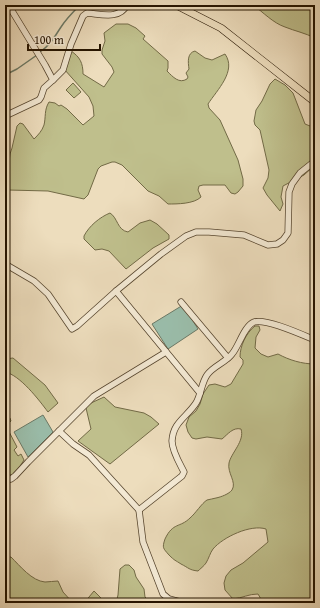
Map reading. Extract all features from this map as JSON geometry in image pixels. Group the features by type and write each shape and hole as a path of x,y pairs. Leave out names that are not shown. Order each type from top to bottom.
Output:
{"main road":[{"path":"176,5 221,28 315,102"}],"street":[{"path":"5,116 39,100 44,88 63,70 71,44 83,16 87,13 106,16 118,14 125,9 127,5"},
{"path":"8,7 39,55 53,80"},
{"path":"5,264 34,281 48,294 72,329 161,254 186,236 196,232 244,235 268,245 278,244 288,233 289,192 292,184 300,173 315,161"},
{"path":"116,291 200,393"},
{"path":"181,302 228,358"},
{"path":"139,510 182,476 184,472 176,456 172,442 176,426 196,403 203,382 208,374 213,368 232,354 248,326 254,322 263,321 315,340"},
{"path":"5,480 15,476 94,396 166,352"},
{"path":"59,431 73,444 89,455 139,510 143,542 163,594 169,599 184,603"}],"shaded area":[{"path":"253,5 315,5 315,38 281,25"},
{"path":"116,24 128,24 136,28 145,36 143,39 168,61 167,71 181,81 187,79 188,77 186,73 189,69 189,56 192,52 195,51 205,58 212,60 225,54 229,67 227,74 208,104 209,108 220,120 238,160 243,179 243,186 238,192 235,194 231,193 225,185 203,185 199,186 198,190 201,197 198,199 185,203 168,204 159,196 148,191 122,165 115,162 101,166 98,169 88,195 84,199 48,191 8,190 6,183 10,154 17,126 20,123 23,124 34,139 43,127 46,108 49,102 55,103 59,106 61,105 67,109 83,125 94,116 93,106 89,97 64,69 71,51 80,61 83,74 104,87 114,72 102,54 105,41 104,33"},
{"path":"275,79 285,85 293,93 305,124 315,128 315,165 304,175 283,186 281,197 283,204 280,211 263,188 268,178 269,170 260,130 255,125 254,121 256,110 270,84"},
{"path":"73,83 81,92 74,98 66,90"},
{"path":"110,213 124,231 128,232 140,223 150,220 169,235 169,239 153,248 126,269 109,251 102,249 95,250 84,239 86,232 92,225"},
{"path":"183,305 198,329 168,349 152,324"},
{"path":"255,326 259,326 260,330 256,337 255,348 261,354 268,357 278,354 296,361 315,364 315,601 308,603 260,603 261,599 258,594 233,599 225,590 224,583 226,576 231,570 243,563 268,542 266,529 253,528 245,530 223,540 213,549 206,563 198,571 191,569 175,560 165,551 164,548 165,539 171,530 192,516 207,500 222,496 232,490 233,481 229,470 229,463 241,438 241,429 233,430 222,439 207,437 196,439 192,438 186,425 189,417 196,411 203,394 209,385 215,384 225,387 231,384 243,364 243,360 240,357 242,344 246,336"},
{"path":"13,358 45,385 58,403 48,412 23,383 11,374 5,372 5,359"},
{"path":"104,397 115,407 144,413 159,424 110,464 78,441 91,429 86,408 91,403"},
{"path":"5,414 11,421 6,426 17,447 14,450 18,456 21,454 24,460 15,474 5,476"},
{"path":"43,415 53,432 28,457 14,432"},
{"path":"5,557 11,557 35,579 45,582 58,581 63,592 73,603 5,603"},
{"path":"125,565 129,565 134,570 136,577 144,589 145,597 151,603 116,603 120,569"},
{"path":"94,591 106,603 84,603"}],"waterway":[{"path":"40,52 50,43 65,21 80,5"},
{"path":"5,75 17,69 37,55"}]}
